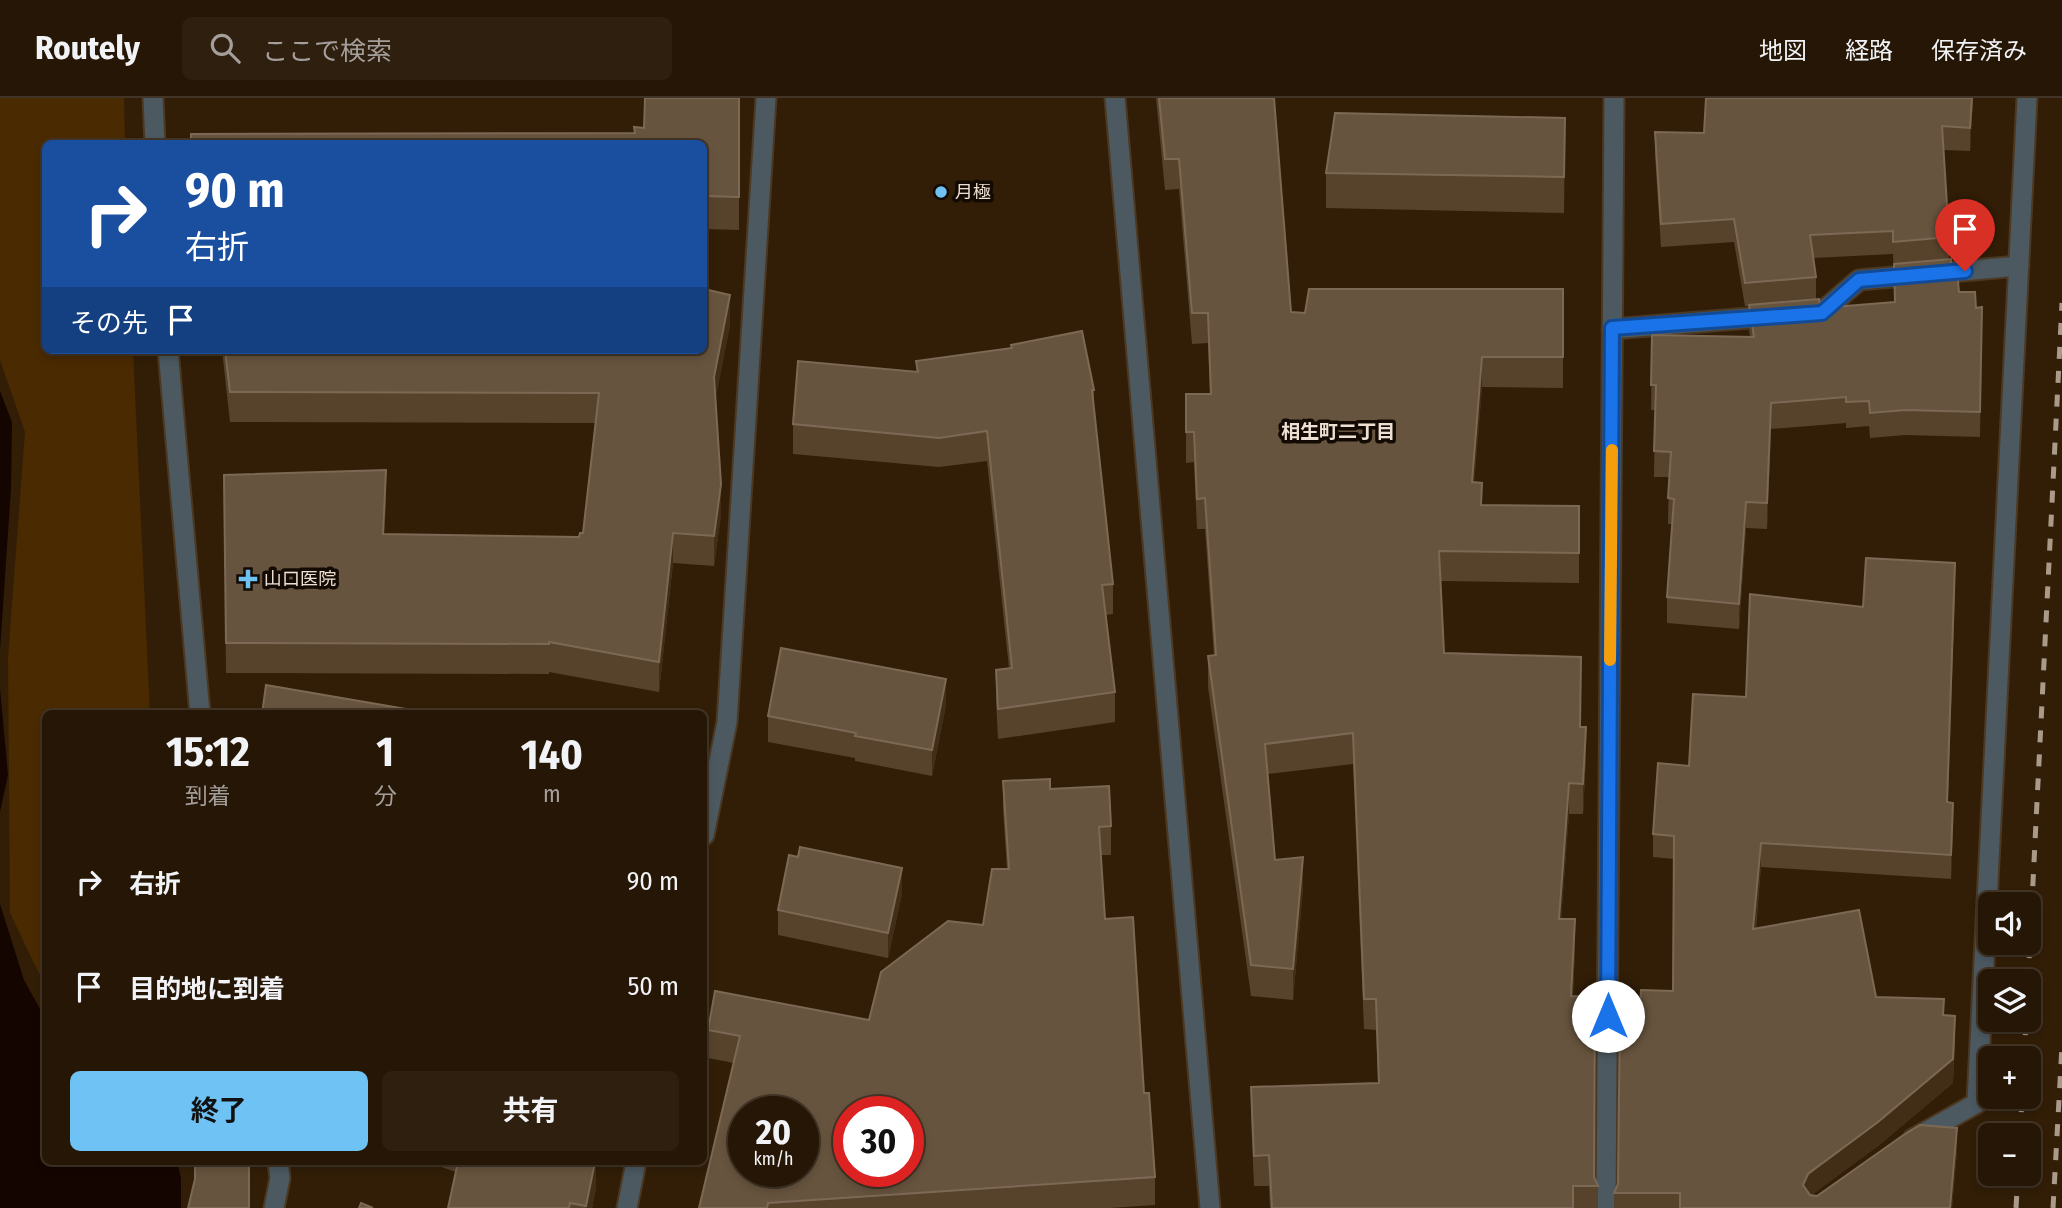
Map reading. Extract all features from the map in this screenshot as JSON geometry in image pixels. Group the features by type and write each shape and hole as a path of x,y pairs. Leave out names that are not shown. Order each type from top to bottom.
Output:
{"street":[{"path":"153,98 155,140"},
{"path":"707,820 727,722 766,98"},
{"path":"1115,98 1210,1208"},
{"path":"1606,1208 1614,98"},
{"path":"1895,1149 1977,1103 2027,98"},
{"path":"1612,328 1822,313 1859,280 2018,266"},
{"path":"168,354 200,710"},
{"path":"274,1208 281,1178 279,1165"},
{"path":"627,1208 635,1165"}],"shaded area":[{"path":"0,98 124,98 125,140 42,140 42,354 133,354 150,710 42,710 42,980 10,913 8,657 25,432 0,360"},
{"path":"0,391 12,422 11,489 0,651"},
{"path":"0,688 8,775 0,812"},
{"path":"0,904 24,980 42,1013 42,1165 178,1165 181,1178 181,1208 0,1208"}],"building":[{"path":"645,98 739,98 739,197 707,196 707,140 191,140 191,134 635,133 634,127 644,128"},
{"path":"1159,98 1274,98 1291,312 1305,313 1309,289 1563,289 1563,357 1482,357 1472,482 1482,483 1481,505 1579,506 1579,553 1439,551 1444,653 1581,657 1580,727 1586,727 1583,784 1569,783 1559,919 1575,919 1571,996 1595,997 1594,1177 1598,1186 1573,1186 1573,1208 1272,1208 1269,1155 1254,1156 1251,1087 1379,1083 1376,999 1364,999 1353,733 1265,744 1275,860 1303,857 1293,969 1251,965 1208,656 1216,655 1205,498 1197,499 1194,432 1186,432 1186,394 1211,394 1208,313 1192,313 1179,159 1165,159"},
{"path":"1706,98 1972,98 1970,128 1942,126 1949,237 1893,242 1893,231 1810,235 1816,277 1745,283 1734,219 1661,224 1655,132 1704,133"},
{"path":"1335,113 1565,118 1564,177 1326,173"},
{"path":"1951,259 1951,270 1957,270 1959,292 1975,292 1976,308 1982,307 1980,412 1905,410 1870,413 1869,401 1846,402 1846,397 1771,403 1767,503 1746,502 1739,604 1667,597 1674,499 1668,498 1671,452 1654,451 1656,385 1651,385 1652,335 1754,337 1749,305 1819,299 1821,308 1895,302 1894,264"},
{"path":"707,290 730,295 714,377 721,484 714,536 673,533 659,662 549,642 226,643 224,475 386,470 383,534 579,537 580,533 583,533 599,393 230,392 225,354 707,354"},
{"path":"1082,331 1094,390 1113,584 1102,585 1115,692 998,709 996,670 1012,668 987,431 939,438 793,424 798,361 918,372 916,361 1012,348 1011,345"},
{"path":"1866,558 1955,563 1947,802 1953,803 1951,855 1761,843 1753,929 1859,910 1876,997 1944,999 1943,1015 1955,1016 1953,1059 1878,1122 1808,1174 1803,1185 1810,1195 1817,1196 1920,1125 1957,1128 1950,1208 1680,1208 1680,1193 1614,1193 1618,1184 1620,1006 1640,1007 1641,990 1673,991 1674,836 1653,834 1658,763 1689,766 1693,694 1746,697 1750,594 1863,607"},
{"path":"781,648 946,679 932,750 768,716"},
{"path":"266,685 412,710 263,710"},
{"path":"1050,779 1050,789 1109,786 1111,826 1099,827 1105,919 1133,917 1144,1093 1149,1093 1155,1177 768,1203 767,1208 699,1208 740,1036 708,1030 715,991 869,1020 881,972 948,921 983,925 992,869 1009,869 1003,781"},
{"path":"800,847 902,868 888,933 778,910 789,855 798,857"},
{"path":"195,1165 249,1165 249,1208 188,1208 195,1179"},
{"path":"457,1165 594,1165 586,1206 570,1203 569,1208 448,1208"},
{"path":"361,1203 373,1208 359,1208"}],"railway":[{"path":"2029,969 2062,303"},
{"path":"2025,1032 2025,1046"},
{"path":"2053,1208 2062,1046"},
{"path":"2021,1109 2021,1123"},
{"path":"2016,1208 2017,1186"}],"slow traffic":[{"path":"1610,660 1612,450"}],"place":[{"name":"月極","path":"941,192"},
{"name":"山口医院","path":"248,579"}],"district":[{"name":"相生町二丁目","path":"1338,431"}],"route":[{"path":"1608,1016 1612,328 1822,313 1859,280 1965,271"}]}
